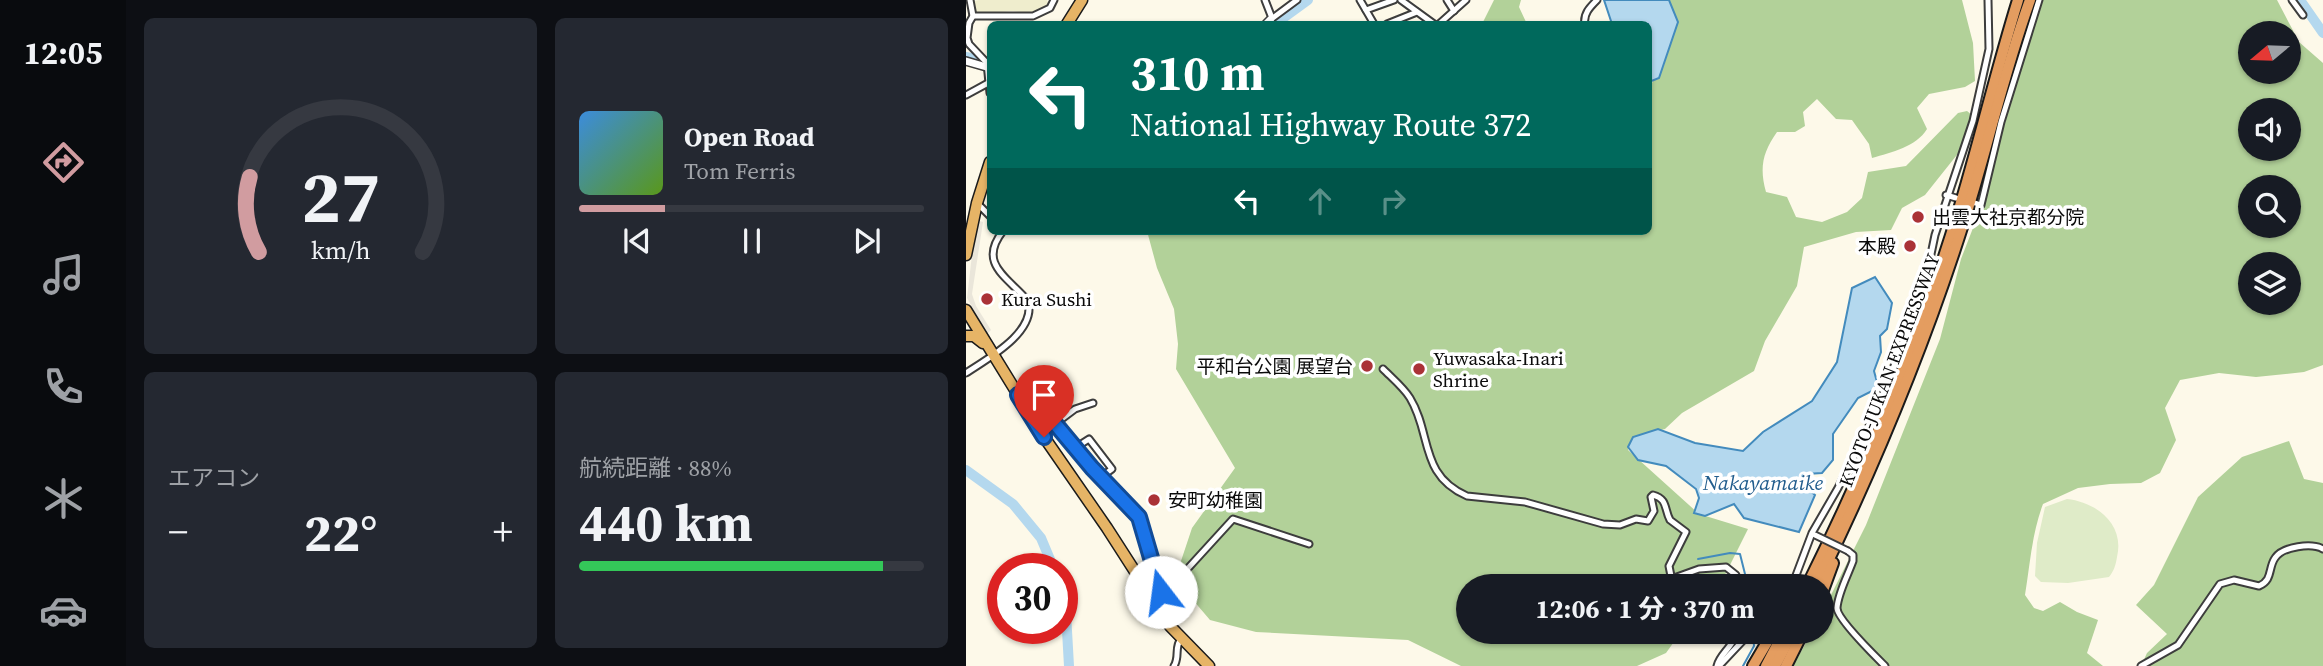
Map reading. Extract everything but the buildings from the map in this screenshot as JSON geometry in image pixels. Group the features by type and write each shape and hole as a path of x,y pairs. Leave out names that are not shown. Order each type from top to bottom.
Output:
{"highway":[{"path":"1069,21 1082,0"},
{"name":"KYOTO-JUKAN EXPRESSWAY","path":"1813,574 1863,466 1901,374 1949,242 2018,0"},
{"name":"KYOTO-JUKAN EXPRESSWAY","path":"1822,574 1883,440 1937,302 2029,0"},
{"path":"966,255 977,203 987,173"},
{"path":"966,310 1018,395 1156,595 1181,639 1209,666"},
{"path":"966,336 974,336 991,351"},
{"path":"1806,574 1863,466"},
{"path":"1830,574 1842,534"},
{"path":"1753,666 1766,644"},
{"path":"1766,666 1778,644"},
{"path":"1775,666 1787,644"},
{"path":"1786,666 1797,644"}],"street":[{"path":"970,0 973,16 967,38 969,44 987,62"},
{"path":"973,16 1032,16 1050,8 1054,0"},
{"path":"1265,0 1270,21 1297,0"},
{"path":"1360,0 1372,21"},
{"path":"1366,10 1394,0"},
{"path":"1447,0 1454,11"},
{"path":"1441,21 1466,0"},
{"path":"1584,21 1588,8 1597,0"},
{"path":"1798,574 1814,534 1886,388 1925,283 1935,235 1973,121 1989,49 1988,0"},
{"path":"1975,203 1981,205 2019,57 2039,0"},
{"path":"2292,0 2303,15"},
{"path":"1403,1 1432,21"},
{"path":"1394,21 1417,12"},
{"path":"1989,49 1997,50"},
{"path":"966,61 987,67"},
{"path":"966,95 987,84"},
{"path":"1947,195 1956,198"},
{"path":"977,203 987,213"},
{"path":"966,373 1024,327 1030,306 1022,293 994,265 992,251 1000,235"},
{"path":"1383,369 1409,396 1432,464 1459,492 1467,496 1525,502 1614,526 1636,519 1648,521 1654,511 1651,497 1661,497 1666,504 1670,520 1686,532 1669,566 1671,574"},
{"path":"1018,395 1025,393 1032,396 1141,521 1156,595 1180,577 1233,519 1309,544"},
{"path":"1055,424 1075,409 1093,403"},
{"path":"1075,448 1089,439 1112,469 1101,477"},
{"path":"1814,534 1853,555 1837,605 1838,614 1885,666"},
{"path":"2141,666 2178,645 2220,584 2234,580 2259,586 2268,579 2275,557 2281,553 2310,544 2323,549"},
{"path":"1686,574 1699,569 1726,567 1734,574"},
{"path":"1174,666 1177,644 1181,639"},
{"path":"1718,666 1718,661 1732,644"},
{"path":"1718,666 1739,644"}],"shaded area":[{"path":"1047,0 1049,5 1034,14 1013,11 977,14 974,1"},
{"path":"976,220 983,222 972,294 991,330 987,334 967,298"}],"green space":[{"path":"1494,0 1521,0 1519,7 1526,21 1484,21"},
{"path":"1666,0 1962,0 1973,43 1975,81 1965,87 1929,94 1917,108 1927,129 1910,145 1895,151 1872,158 1869,144 1852,120 1836,119 1817,99 1803,112 1805,126 1795,132 1777,132 1768,146 1763,167 1766,192 1787,197 1796,217 1822,222 1847,212 1862,198 1868,172 1906,166 1958,113 1967,111 1972,115 1964,146 1925,195 1902,208 1891,230 1856,232 1804,247 1797,286 1765,341 1754,371 1682,413 1665,429 1636,436 1628,450 1699,514 1748,529 1725,574 1456,574 1456,644 1672,644 1666,653 1637,666 1461,666 1408,640 1256,632 1210,620 1175,579 1192,528 1235,468 1176,369 1178,344 1174,309 1157,268 1148,235 1652,235 1652,83 1664,66 1665,52 1673,38"},
{"path":"2042,0 2277,0 2288,21 2238,21 2238,84 2301,84 2301,44 2323,63 2323,365 2304,372 2256,377 2219,373 2180,380 2165,408 2176,440 2160,473 2141,483 2078,488 2043,504 2034,537 2025,595 2034,608 2043,611 2060,602 2098,620 2087,653 2103,666 1793,666 1805,644 1834,644 1834,589 1866,525 1940,339 1961,259 1985,197 2031,26"},
{"path":"2289,441 2304,479 2323,483 2323,666 2141,666 2147,653 2167,634 2136,605 2154,585 2198,497 2242,457"},
{"path":"2067,499 2098,510 2117,534 2115,565 2109,577 2068,583 2041,582 2035,576 2037,543 2045,507"}],"water":[{"path":"1604,0 1669,0 1678,22 1659,78 1652,81 1652,21 1611,21"},
{"name":"Nakayamaike","path":"1875,277 1892,303 1887,329 1880,336 1881,352 1874,371 1877,382 1874,390 1858,398 1833,434 1833,460 1822,473 1806,474 1801,483 1815,495 1799,532 1744,518 1734,504 1705,516 1694,513 1699,498 1696,489 1666,466 1638,460 1628,447 1633,437 1658,429 1695,443 1743,451 1763,432 1812,401 1837,362 1852,288"}],"waterway":[{"path":"1279,21 1308,0"},
{"path":"2300,0 2323,33"},
{"path":"966,57 976,59"},
{"path":"966,470 1013,504 1041,538 1047,553"},
{"path":"1698,559 1730,553 1740,554 1745,574"},
{"path":"1068,644 1069,666"},
{"path":"1743,666 1754,644"}],"place":[{"name":"出雲大社京都分院","path":"1918,217"},
{"name":"本殿","path":"1910,246"},
{"name":"Kura Sushi","path":"987,299"},
{"name":"平和台公園 展望台","path":"1367,366"},
{"name":"Yuwasaka-Inari Shrine","path":"1419,369"},
{"name":"安町幼稚園","path":"1154,500"}],"route":[{"path":"1044,437 1018,395 1021,393 1032,396 1092,468 1139,517 1161,592"}]}
